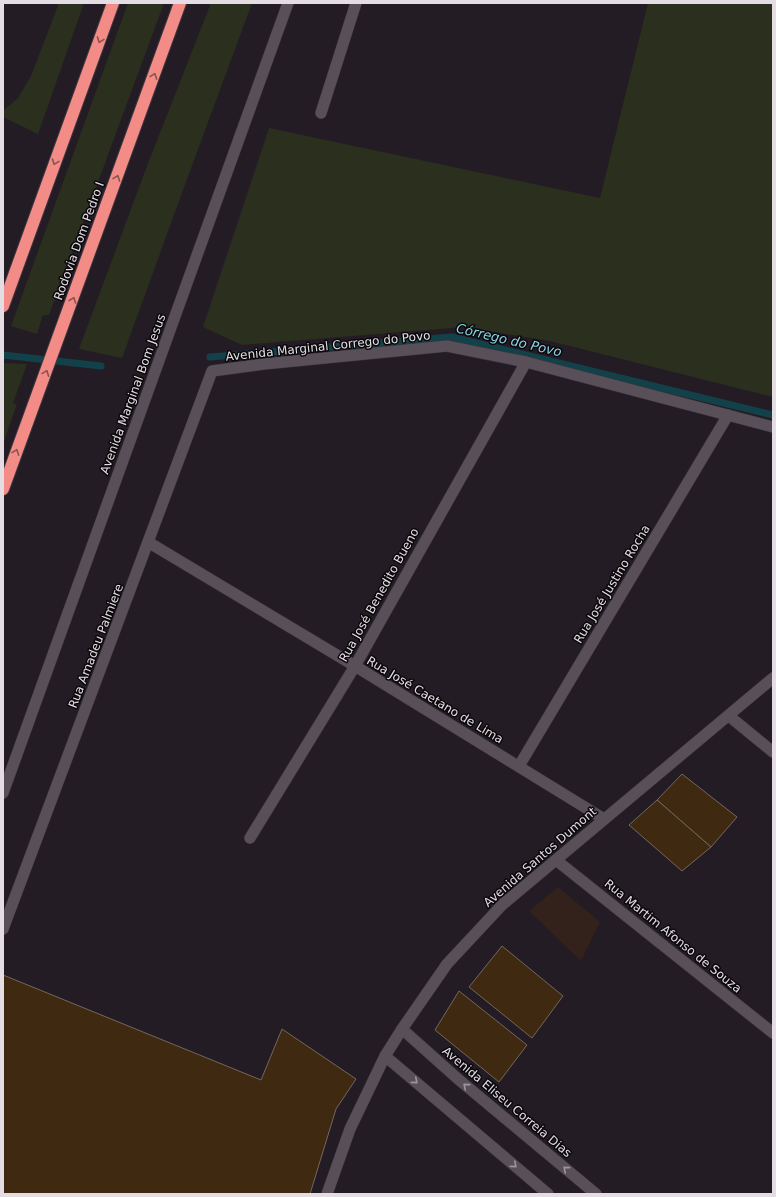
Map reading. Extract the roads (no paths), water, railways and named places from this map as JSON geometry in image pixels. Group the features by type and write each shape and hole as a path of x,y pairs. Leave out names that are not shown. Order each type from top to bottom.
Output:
{"highway":[{"path":"3,306 113,3"},
{"name":"Rodovia Dom Pedro I","path":"3,489 180,3"}],"street":[{"name":"Avenida Marginal Bom Jesus","path":"3,793 288,3"},
{"path":"321,113 356,3"},
{"name":"Avenida Marginal Corrego do Povo","path":"212,371 264,364 446,346 526,362 773,427"},
{"name":"Rua José Benedito Bueno","path":"250,838 355,666 526,362"},
{"name":"Rua Amadeu Palmiere","path":"3,929 212,371"},
{"name":"Rua José Justino Rocha","path":"519,766 728,415"},
{"name":"Rua José Caetano de Lima","path":"148,542 604,818"},
{"name":"Avenida Santos Dumont","path":"327,1194 350,1129 385,1056 447,964 502,905 604,818 769,684 773,678"},
{"path":"729,716 773,752"},
{"name":"Rua Martim Afonso de Souza","path":"556,860 773,1033"},
{"name":"Avenida Eliseu Correia Dias","path":"402,1029 458,1079 596,1194"},
{"path":"385,1056 548,1194"}],"waterway":[{"name":"Córrego do Povo","path":"210,357 452,337 773,415"},
{"name":"Córrego do Povo","path":"3,355 101,366"}]}
